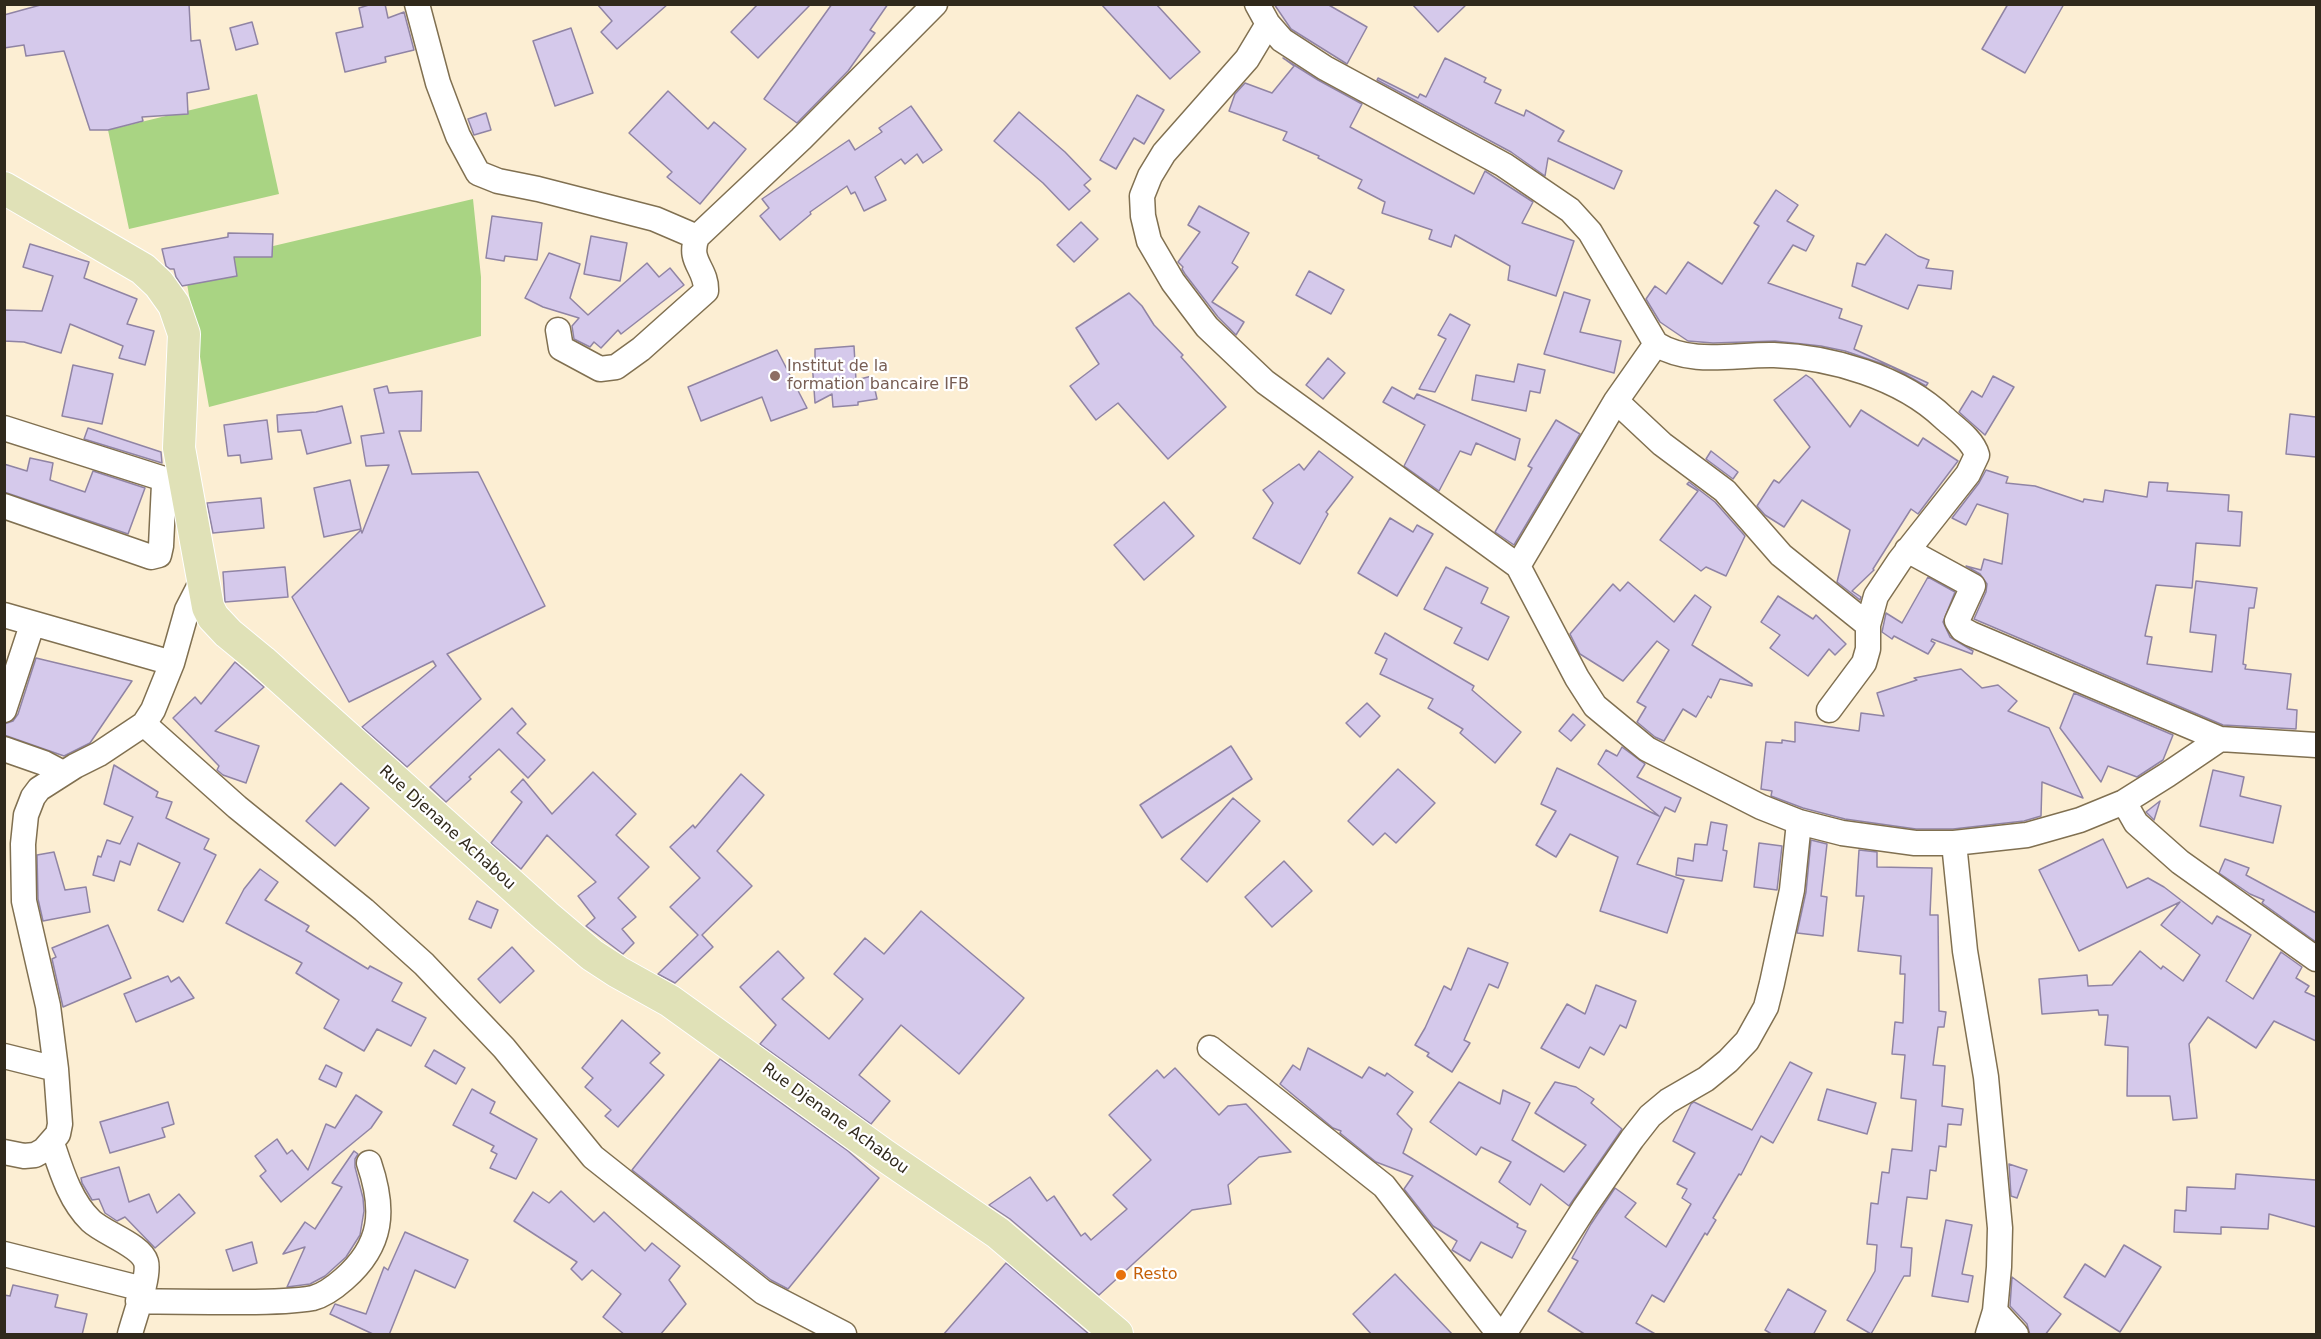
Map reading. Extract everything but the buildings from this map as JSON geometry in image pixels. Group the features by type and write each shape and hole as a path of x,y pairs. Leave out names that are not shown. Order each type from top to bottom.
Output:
{"main road":[{"name":"Rue Djenane Achabou","path":"4,188 143,269 159,284 174,305 184,334 179,448 208,607 213,617 228,633 566,934 618,972 670,1001 884,1155 998,1233 1116,1335"}],"street":[{"path":"417,4 442,93 458,135 478,173 498,181 655,219 697,237"},
{"path":"558,330 561,348 600,369 616,367 641,349 706,291 706,278 694,257 697,237 801,140 935,4"},
{"path":"1263,14 1282,40 1325,68 1504,165 1570,210 1590,232 1656,344 1668,351 1706,358 1773,355 1830,363 1886,381 1913,395 1939,413 1972,444 1977,455 1968,474 1908,550 1876,596 1868,625 1868,650 1864,663 1829,710"},
{"path":"1263,14 1247,59 1164,153 1150,176 1142,196 1143,216 1149,241 1173,282 1207,327 1265,382 1518,566 1576,678 1595,706 1647,749 1761,807 1799,822 1842,833 1915,843 1954,843 2027,835 2080,820 2124,802 2167,776 2220,739"},
{"path":"1518,566 1616,401 1656,344"},
{"path":"1616,401 1662,444 1725,491 1781,555 1868,625"},
{"path":"4,428 161,478 164,484 159,555 151,557 4,506"},
{"path":"1908,550 1973,586 1958,618 1958,624 1962,629 2029,660 2173,717 2220,739 2316,746"},
{"path":"4,1152 24,1156 35,1155 52,1143 60,1124 56,1069 46,994 36,963 24,901 14,865 23,844 26,815 39,789 99,754 144,724 153,710 172,663 187,610 204,577"},
{"path":"4,615 32,625 172,663"},
{"path":"4,710 32,625"},
{"path":"144,724 237,807 364,910 424,964 504,1047 593,1157 763,1292 844,1335"},
{"path":"4,749 44,763 63,773"},
{"path":"2124,802 2136,823 2180,862 2316,959"},
{"path":"1504,1335 1585,1207 1650,1116 1668,1101 1713,1073 1747,1041 1766,1007 1772,983 1792,890 1799,822"},
{"path":"1954,843 1965,951 1986,1077 1996,1170 2000,1267 1995,1311 1989,1335"},
{"path":"1210,1048 1384,1186 1498,1335"},
{"path":"4,1056 56,1069"},
{"path":"52,1143 63,1177 91,1221 142,1254 147,1263 147,1275 130,1335"},
{"path":"4,1254 140,1295 285,1300 314,1297 333,1288 367,1255 378,1226 379,1202 369,1164"},
{"path":"1995,1311 2016,1335"}],"green space":[{"path":"257,94 279,194 129,229 108,130"},
{"path":"473,199 481,277 481,336 209,407 184,267"}],"place":[{"name":"Institut de la formation bancaire IFB","path":"775,376"},
{"name":"Resto","path":"1121,1275"}]}
